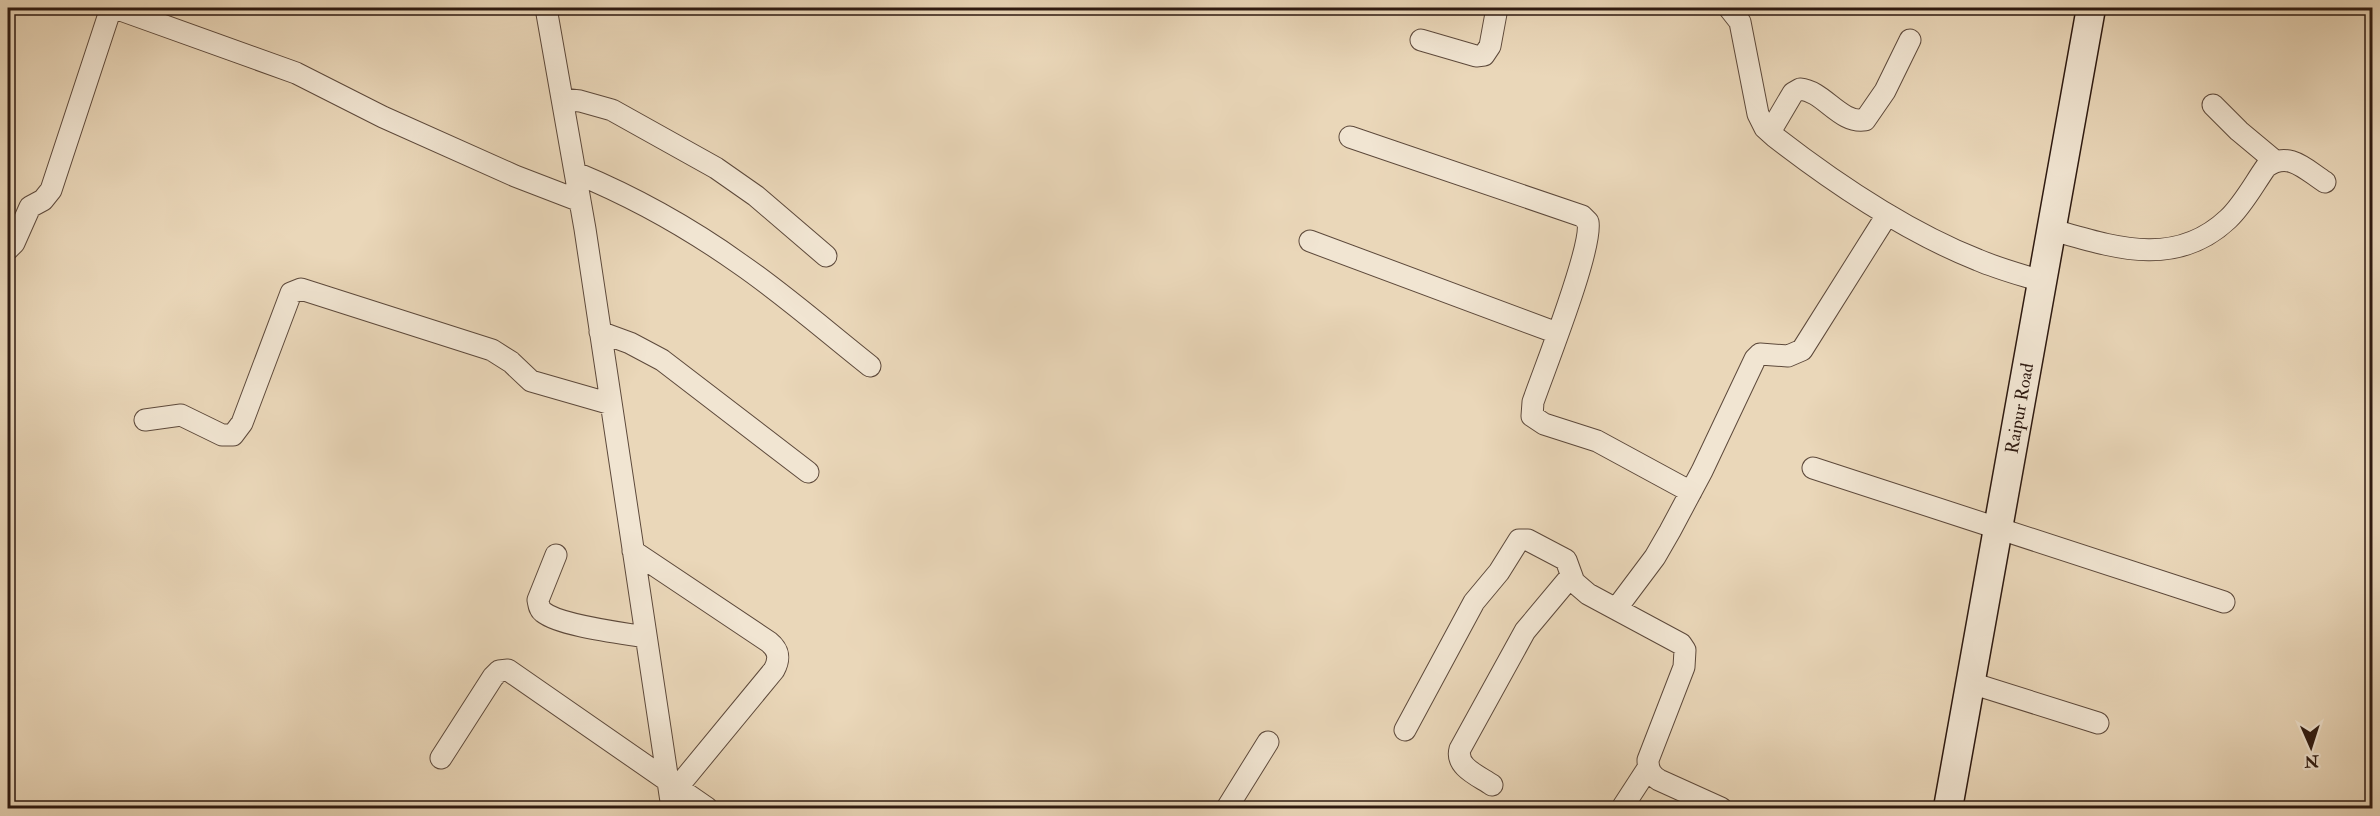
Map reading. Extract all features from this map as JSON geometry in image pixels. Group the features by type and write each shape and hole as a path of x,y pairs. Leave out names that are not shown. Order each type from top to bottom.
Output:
{"main road":[{"name":"Raipur Road","path":"1948,808 2044,282 2091,8"}],"street":[{"path":"8,249 14,243 26,211 33,204 43,200 51,190 113,8 296,73 383,117 504,172 580,201"},
{"path":"546,8 576,173 646,637 672,793"},
{"path":"1421,40 1476,56 1484,55 1490,46 1497,8"},
{"path":"1738,12 1758,114 1770,132 1800,156 1887,215 1959,252 2044,282"},
{"path":"1770,132 1793,93 1800,89 1812,93 1851,119 1865,120 1886,91 1910,40"},
{"path":"562,99 580,100 612,110 716,168 756,196 826,256"},
{"path":"2213,105 2239,131 2275,161"},
{"path":"1350,137 1582,216 1588,222 1588,238 1533,402 1532,416 1544,424 1597,441 1691,492"},
{"path":"2053,230 2134,250 2162,249 2215,230 2229,218 2266,167 2275,161 2292,161 2325,182"},
{"path":"576,173 642,203 718,249 742,265 870,366"},
{"path":"1616,609 1655,557 1691,492 1755,359 1760,354 1788,356 1802,350 1887,215"},
{"path":"1310,241 1557,333"},
{"path":"145,420 181,415 222,435 233,435 242,423 291,293 301,289 492,350 511,362 531,381 611,404"},
{"path":"600,332 638,346 662,360 808,472"},
{"path":"1813,468 2224,602"},
{"path":"1405,730 1474,602 1499,572 1518,540 1527,540 1560,555 1569,566 1574,582 1588,594 1674,639 1685,650 1684,666 1648,760 1648,768 1659,780 1721,808"},
{"path":"633,552 769,642 776,648 778,655 774,670 672,793"},
{"path":"556,555 538,600 539,608 544,614 579,625 646,637"},
{"path":"1492,785 1461,764 1458,756 1460,749 1525,631 1571,576"},
{"path":"441,758 493,677 499,671 508,670 517,674 672,793 707,808"},
{"path":"1971,683 2098,723"},
{"path":"1227,808 1268,742"},
{"path":"1622,808 1648,768"}]}
